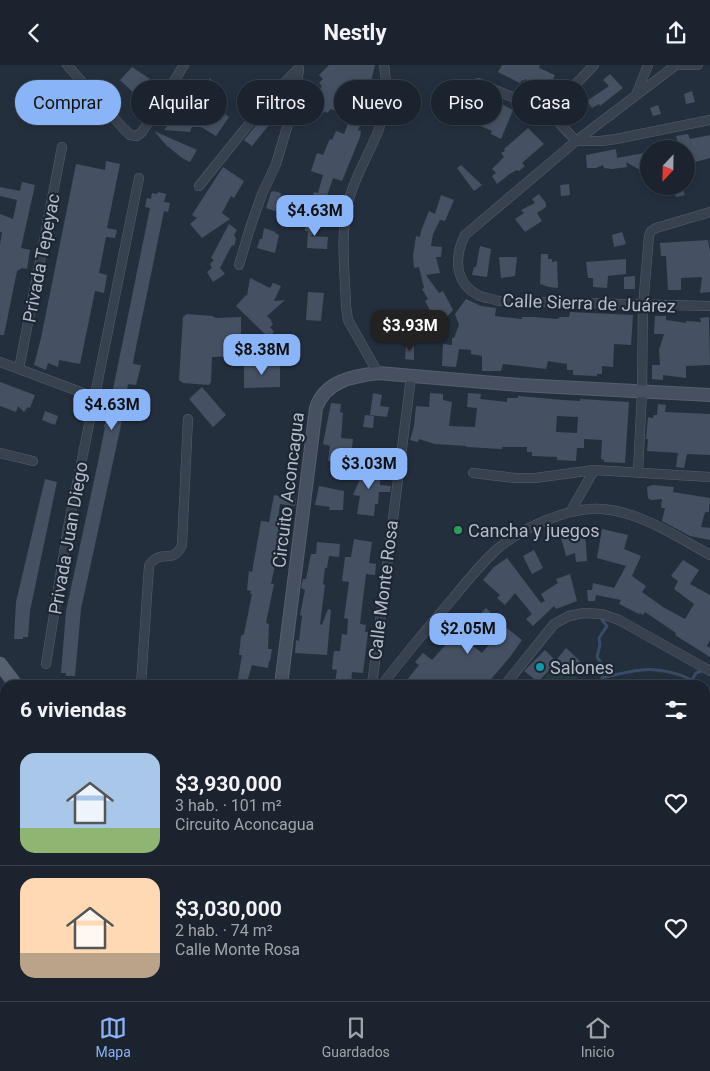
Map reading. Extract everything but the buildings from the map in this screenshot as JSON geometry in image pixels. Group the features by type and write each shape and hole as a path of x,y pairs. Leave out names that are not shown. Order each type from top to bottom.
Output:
{"main road":[{"path":"0,664 12,680"}],"street":[{"path":"67,65 123,129 130,135 137,136 142,132 184,65"},
{"path":"378,373 348,320 344,224 348,201 379,126 386,103 384,65"},
{"path":"580,80 594,65"},
{"path":"636,96 648,65"},
{"path":"676,65 698,65"},
{"name":"Calle Sierra de Juárez","path":"676,65 576,141 465,235 458,248 457,263 460,274 467,286 480,296 499,301 643,306 710,306"},
{"path":"199,186 273,95 300,67"},
{"path":"239,265 256,211 276,164 294,104 300,67"},
{"path":"562,125 576,141 594,142 710,120"},
{"name":"Privada Tepeyac","path":"19,369 62,147"},
{"name":"Privada Juan Diego","path":"46,664 68,528 138,178"},
{"path":"638,472 642,391 643,306 651,231 710,212"},
{"path":"0,362 94,397"},
{"name":"Circuito Aconcagua","path":"282,680 316,408 320,398 338,382 364,374 378,373 520,385 710,395"},
{"name":"Calle Monte Rosa","path":"373,680 411,377"},
{"path":"141,680 149,566 153,559 160,556 174,556 179,552 182,545 188,419"},
{"path":"0,453 33,461"},
{"path":"571,511 594,470"},
{"path":"473,473 535,478 594,470 685,477 710,477"},
{"path":"386,680 411,647 495,551 546,520 571,511 601,509 625,513 650,523 710,555"},
{"path":"509,680 554,624 569,616 584,613 602,614 620,620 710,671"}],"green space":[{"path":"559,662 577,678 575,680 543,680"}],"waterway":[{"path":"602,620 607,626 599,638 600,645 597,657 604,667 602,680"},
{"path":"603,678 637,670 658,670 692,680 696,673 701,671"}],"place":[{"name":"Cancha y juegos","path":"458,530"},
{"name":"Salones","path":"540,667"}]}
